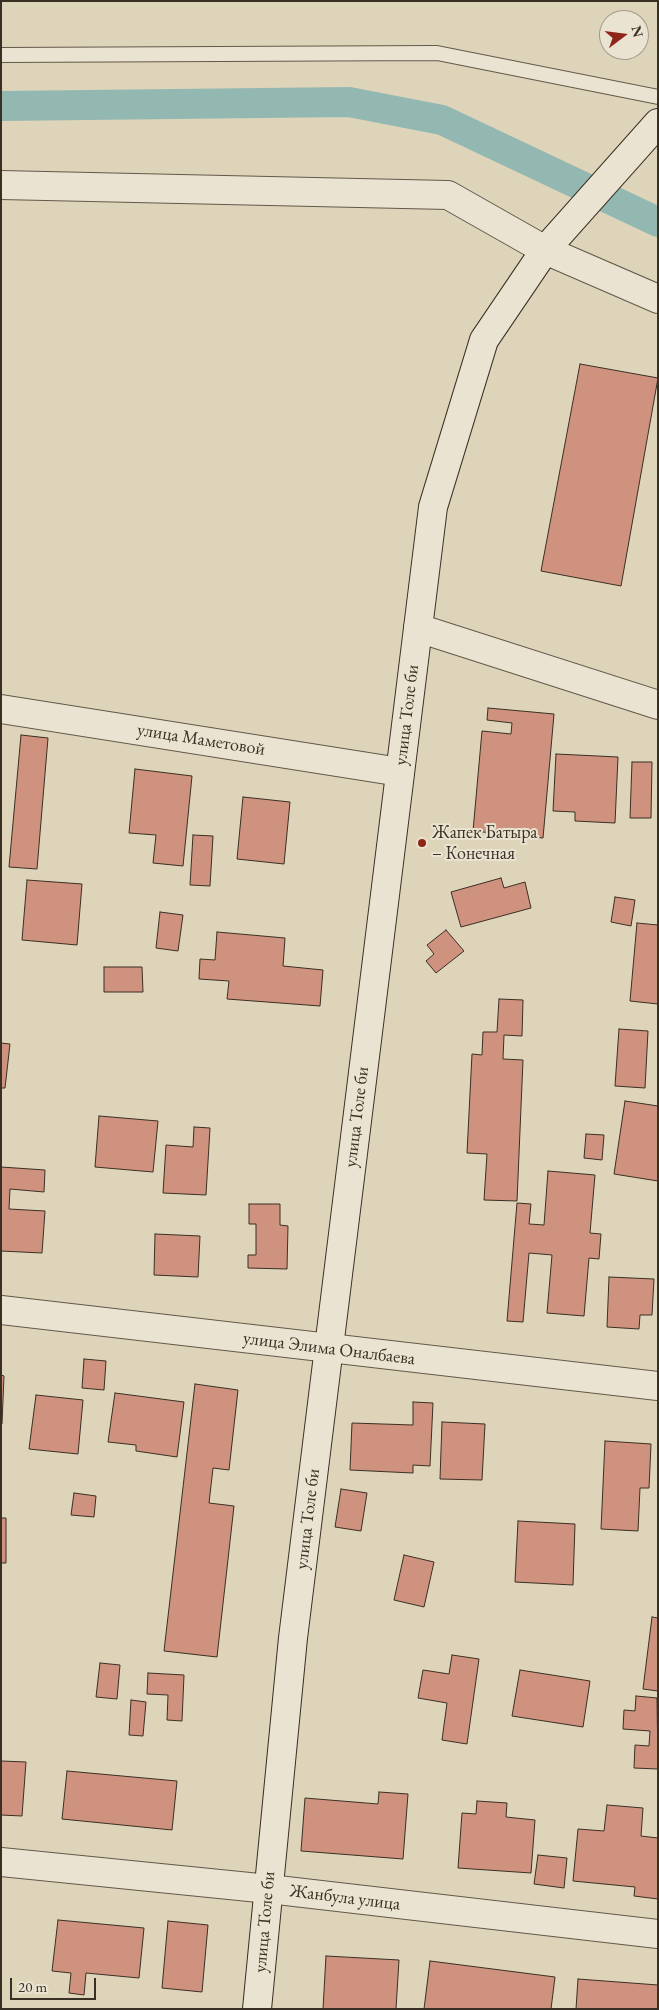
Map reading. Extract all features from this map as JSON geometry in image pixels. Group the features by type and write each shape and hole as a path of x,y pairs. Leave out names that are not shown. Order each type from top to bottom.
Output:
{"street":[{"name":"улица Толе би","path":"257,2009 293,1638 433,507 484,340 545,250 649,134"},
{"path":"1,185 448,195 545,250 658,299"},
{"path":"418,628 658,705"},
{"name":"улица Маметовой","path":"1,709 400,772"},
{"name":"улица Элима Оналбаева","path":"1,1310 658,1386"},
{"name":"Жанбула улица","path":"1,1862 268,1889 658,1934"}],"lane":[{"path":"1,55 436,53 658,97"}],"building":[{"path":"580,364 658,378 621,586 541,571"},
{"path":"488,708 554,714 543,838 473,831 482,731 511,734 512,723 487,720"},
{"path":"21,735 48,738 37,869 9,867"},
{"path":"556,754 618,757 615,823 575,821 575,812 553,811"},
{"path":"632,762 652,762 651,818 630,818"},
{"path":"135,769 192,776 183,866 153,863 156,835 129,833"},
{"path":"243,797 290,802 284,864 237,859"},
{"path":"193,835 213,836 210,886 190,885"},
{"path":"501,878 504,888 525,882 531,908 461,927 451,892"},
{"path":"27,880 82,884 77,945 22,940"},
{"path":"615,897 635,900 631,926 611,922"},
{"path":"160,912 183,915 178,951 156,948"},
{"path":"637,923 658,925 658,1004 630,1001"},
{"path":"446,930 464,951 436,973 426,961 434,954 427,945"},
{"path":"217,932 285,938 283,966 323,970 320,1006 227,999 229,981 199,979 200,959 215,960"},
{"path":"104,967 142,967 143,992 104,992"},
{"path":"499,999 523,1000 522,1036 504,1035 503,1059 523,1060 517,1201 484,1200 487,1154 467,1153 472,1054 482,1055 483,1032 497,1032"},
{"path":"619,1029 648,1031 645,1088 615,1086"},
{"path":"1,1043 10,1044 5,1088 1,1088"},
{"path":"625,1101 658,1106 658,1181 614,1174"},
{"path":"99,1116 158,1121 153,1172 95,1167"},
{"path":"194,1127 210,1128 206,1195 163,1193 166,1145 193,1147"},
{"path":"586,1134 604,1135 602,1160 584,1158"},
{"path":"1,1167 45,1170 44,1192 10,1189 9,1209 45,1211 42,1253 1,1251"},
{"path":"548,1171 595,1175 590,1233 601,1234 599,1259 589,1258 584,1316 547,1313 552,1255 529,1253 523,1322 507,1321 517,1203 531,1204 529,1224 544,1225"},
{"path":"249,1204 280,1204 280,1225 288,1226 287,1269 248,1268 248,1255 256,1255 256,1224 249,1224"},
{"path":"155,1234 200,1236 198,1277 154,1275"},
{"path":"609,1277 654,1279 652,1315 640,1315 639,1329 607,1327"},
{"path":"84,1359 106,1361 104,1390 82,1388"},
{"path":"1,1375 4,1376 2,1424 1,1424"},
{"path":"195,1384 238,1390 229,1470 213,1468 209,1503 234,1506 217,1657 164,1651"},
{"path":"115,1393 184,1402 177,1457 136,1451 136,1445 108,1442"},
{"path":"36,1395 83,1400 78,1454 29,1449"},
{"path":"413,1402 433,1403 430,1466 413,1465 413,1473 350,1470 352,1423 413,1425"},
{"path":"442,1422 485,1424 482,1480 440,1479"},
{"path":"605,1441 651,1444 649,1488 640,1488 638,1531 601,1529"},
{"path":"341,1489 367,1493 361,1531 335,1527"},
{"path":"74,1493 96,1496 94,1517 71,1515"},
{"path":"1,1518 6,1518 6,1563 1,1563"},
{"path":"518,1521 575,1524 573,1585 515,1582"},
{"path":"404,1555 434,1562 424,1607 394,1600"},
{"path":"652,1617 658,1618 658,1691 643,1689"},
{"path":"452,1655 479,1659 467,1744 442,1740 447,1703 418,1698 423,1670 449,1674"},
{"path":"100,1663 120,1665 117,1699 96,1697"},
{"path":"520,1670 590,1681 583,1727 512,1716"},
{"path":"148,1673 184,1675 182,1721 167,1720 168,1695 147,1694"},
{"path":"636,1696 657,1698 658,1769 634,1768 635,1745 649,1746 650,1731 623,1729 624,1710 635,1711"},
{"path":"131,1700 146,1702 143,1736 129,1735"},
{"path":"1,1761 26,1762 22,1816 1,1815"},
{"path":"67,1771 177,1781 172,1830 62,1819"},
{"path":"379,1792 408,1794 403,1859 301,1851 305,1798 378,1804"},
{"path":"477,1801 507,1803 506,1817 535,1820 531,1873 458,1868 462,1813 476,1814"},
{"path":"607,1805 643,1808 641,1836 658,1838 658,1899 634,1896 635,1887 573,1881 578,1829 604,1831"},
{"path":"538,1855 567,1858 564,1888 534,1884"},
{"path":"58,1920 144,1928 139,1978 86,1973 84,1995 69,1993 71,1973 52,1971"},
{"path":"168,1921 208,1925 202,1992 162,1988"},
{"path":"326,1956 399,1960 396,2009 323,2009"},
{"path":"430,1961 555,1977 551,2009 424,2009"},
{"path":"578,1979 658,1985 658,2009 576,2009"}],"waterway":[{"path":"1,106 349,102 442,120 658,222"}],"place":[{"name":"Жапек Батыра – Конечная","path":"422,843"}]}
